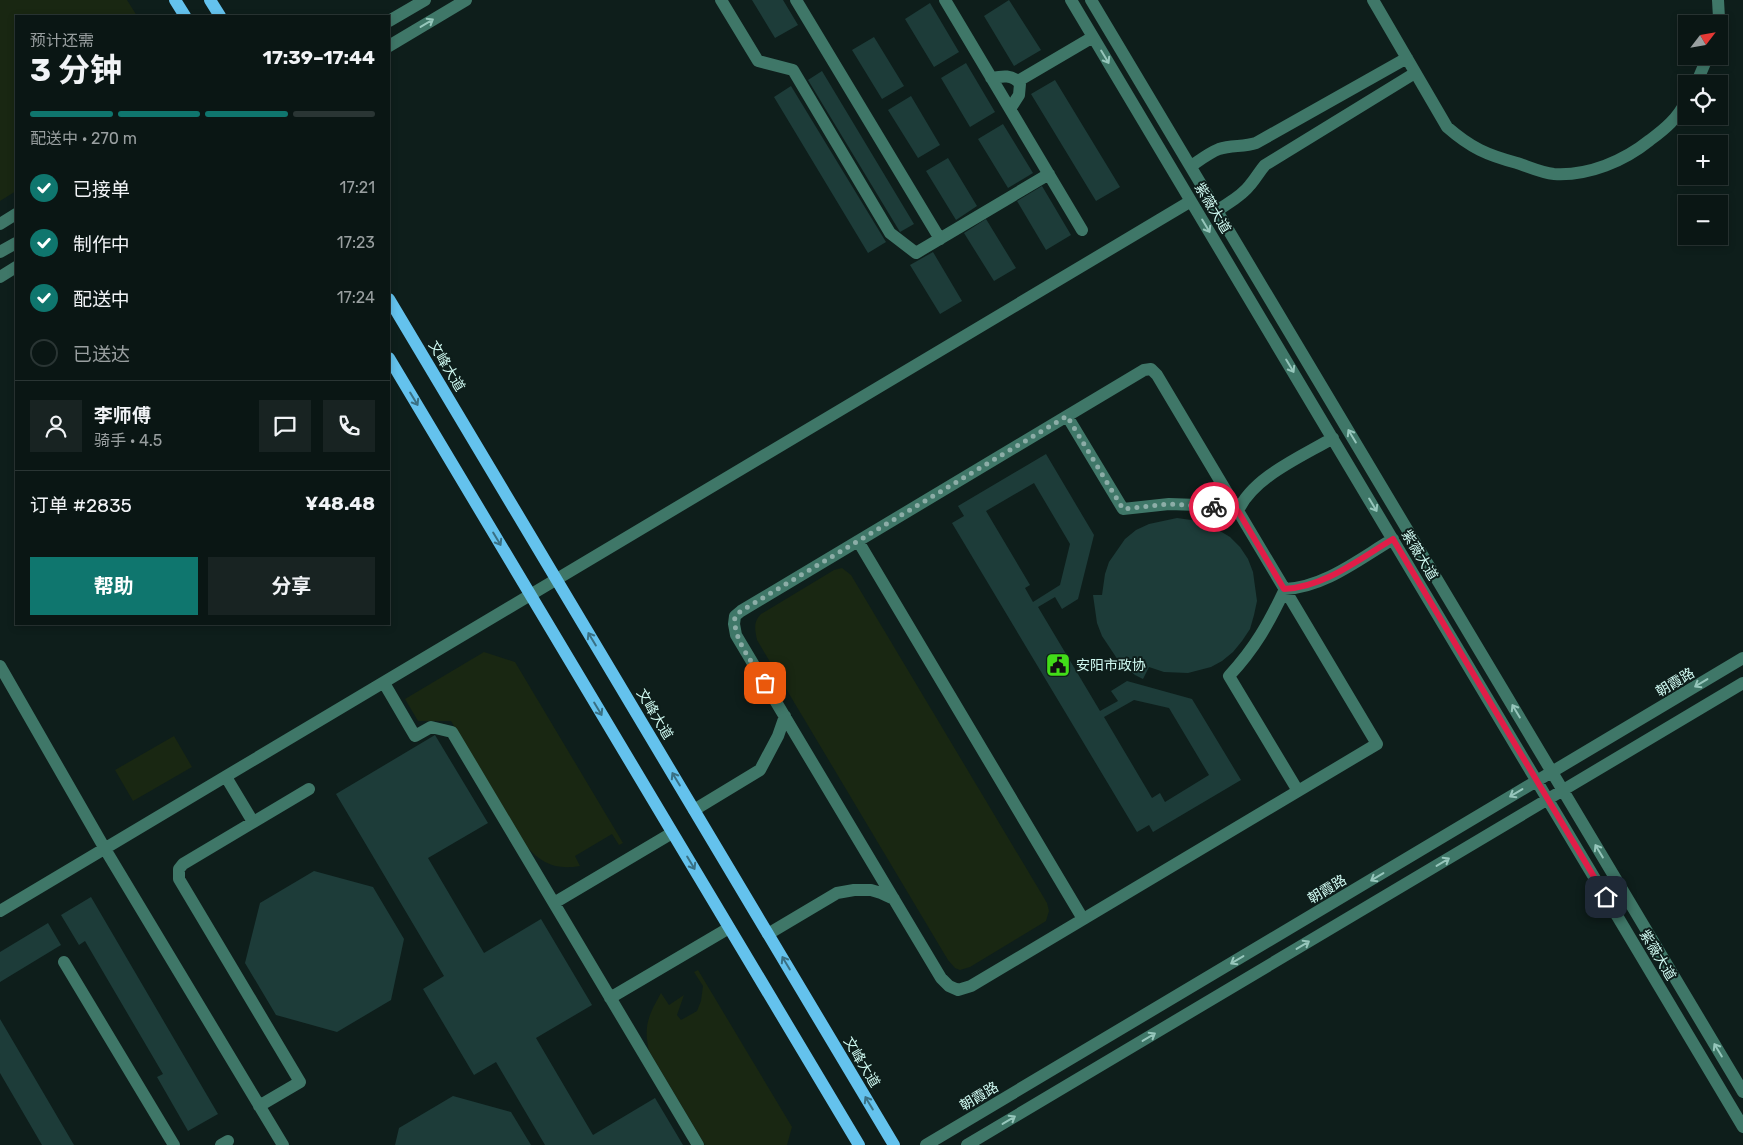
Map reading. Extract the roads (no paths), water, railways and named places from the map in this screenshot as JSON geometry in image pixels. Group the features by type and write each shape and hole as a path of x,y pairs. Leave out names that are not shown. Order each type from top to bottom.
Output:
{"main road":[{"path":"175,0 184,15"},
{"path":"210,0 219,15"},
{"name":"文峰大道","path":"390,301 894,1145"},
{"path":"390,360 859,1145"}],"street":[{"path":"390,21 425,0"},
{"path":"390,45 466,0"},
{"path":"721,0 758,61 792,70 890,233 916,253 1049,174"},
{"path":"796,0 940,239"},
{"path":"945,0 1082,230"},
{"name":"紫薇大道","path":"1071,0 1743,1126"},
{"name":"紫薇大道","path":"1091,0 1743,1092"},
{"path":"1373,0 1447,126 1464,142 1492,156 1554,174 1586,172 1609,164 1639,149 1670,125 1678,114"},
{"path":"1718,0 1719,15"},
{"path":"1018,81 1093,36"},
{"path":"1191,166 1209,154 1221,149 1256,143 1406,58"},
{"path":"1217,211 1237,198 1250,186 1265,165 1415,74"},
{"path":"991,78 1006,76 1018,81 1021,89 1010,109"},
{"path":"0,912 1191,201"},
{"path":"0,224 15,215"},
{"path":"0,252 15,244"},
{"path":"0,277 15,268"},
{"path":"1151,369 1156,375 1238,511 1377,744 971,986 958,990 949,986 941,978 736,635 735,616 1144,370 1151,369"},
{"path":"1067,416 1123,509 1169,504 1198,505 1238,511"},
{"path":"1238,511 1250,492 1261,481 1333,438"},
{"path":"1284,589 1307,586 1326,579 1393,539"},
{"path":"858,541 1084,919"},
{"path":"1284,589 1267,626 1243,661 1229,676 1298,791"},
{"name":"朝霞路","path":"926,1145 1743,658"},
{"path":"0,666 105,849 283,1145"},
{"path":"384,683 415,736 431,727 452,732 698,1145"},
{"path":"967,1145 1743,683"},
{"path":"694,810 760,770 778,736 785,716"},
{"path":"226,777 253,822"},
{"path":"260,1106 300,1082 179,879 179,869 183,864 309,789"},
{"path":"554,903 672,833"},
{"path":"768,934 837,893 871,890 881,892 894,899"},
{"path":"610,998 729,928"},
{"path":"64,962 174,1145"}],"place":[{"name":"安阳市政协","path":"1058,665"}]}
